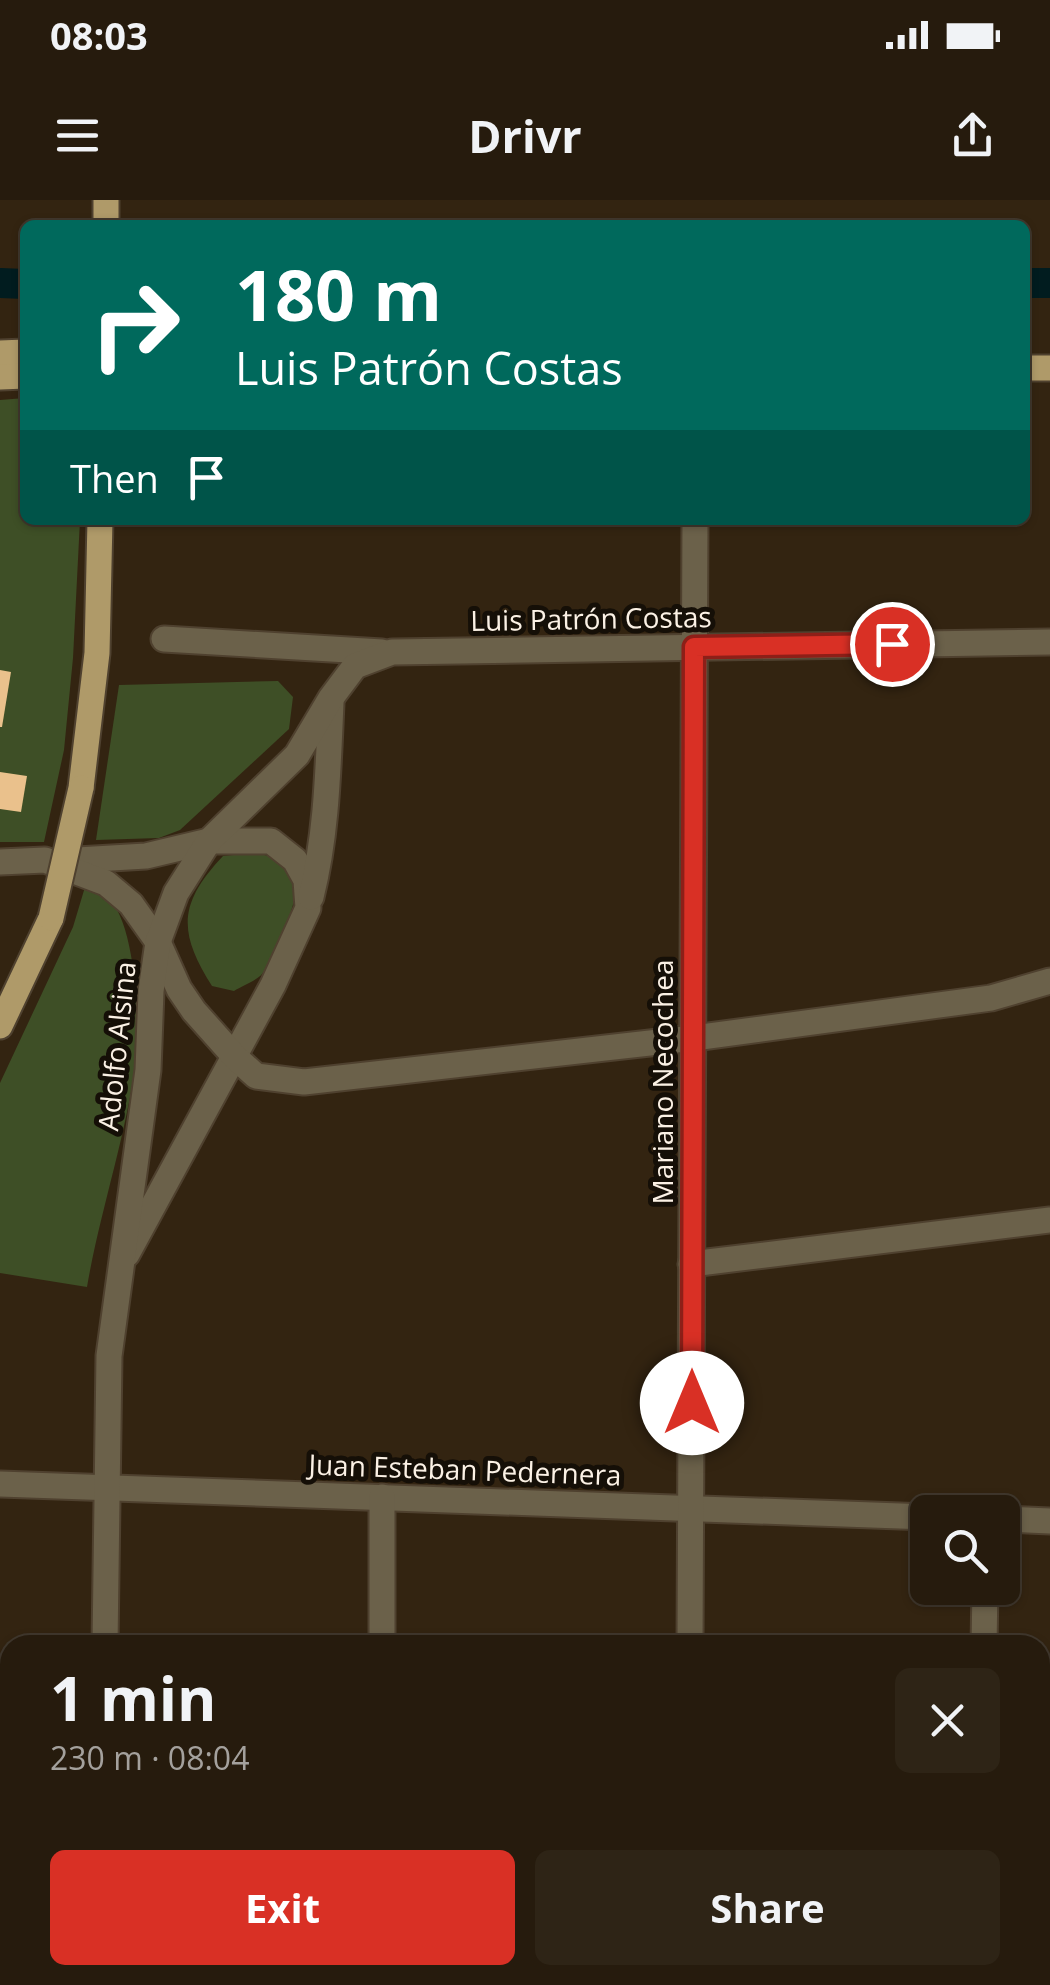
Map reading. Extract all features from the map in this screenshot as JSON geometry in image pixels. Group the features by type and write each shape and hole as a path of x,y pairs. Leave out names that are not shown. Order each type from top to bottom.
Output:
{"main road":[{"path":"0,1026 50,918 81,788 97,653 100,525"}],"street":[{"name":"Mariano Necochea","path":"690,1635 695,525"},
{"path":"164,639 392,652"},
{"name":"Luis Patrón Costas","path":"331,698 355,666 392,652 1050,642"},
{"name":"Adolfo Alsina","path":"105,1635 109,1356 148,1070 151,990 158,942 176,893 210,841 297,755 331,698"},
{"name":"Adolfo Alsina","path":"119,1270 274,984 308,908 319,865 325,815 331,698"},
{"path":"0,862 146,856 210,841 271,841 295,860 306,880 308,908"},
{"path":"45,860 106,883 131,904 158,942 194,1011 256,1076 304,1082 694,1038 992,998 1050,981"},
{"path":"692,1264 1050,1220"},
{"name":"Juan Esteban Pedernera","path":"0,1484 910,1515"},
{"path":"382,1497 382,1635"},
{"path":"1020,1520 1050,1521"},
{"path":"984,1635 985,1605"}],"green space":[{"path":"20,398 20,525 80,525 64,750 44,842 0,842 0,400"},
{"path":"278,681 293,697 289,729 180,830 159,838 96,840 119,685"},
{"path":"254,853 272,857 292,873 292,910 270,962 259,977 234,991 212,986 193,950 188,919 191,904 208,873 223,856"},
{"path":"85,887 106,896 124,926 134,973 137,1023 132,1089 87,1287 0,1273 0,1083 73,927"}],"building":[{"path":"0,670 11,672 2,727 0,727"},
{"path":"0,772 27,776 21,812 0,809"}],"waterway":[{"path":"0,283 20,284"},
{"path":"1030,283 1050,283"}],"route":[{"path":"692,1403 694,647 892,644"}]}
